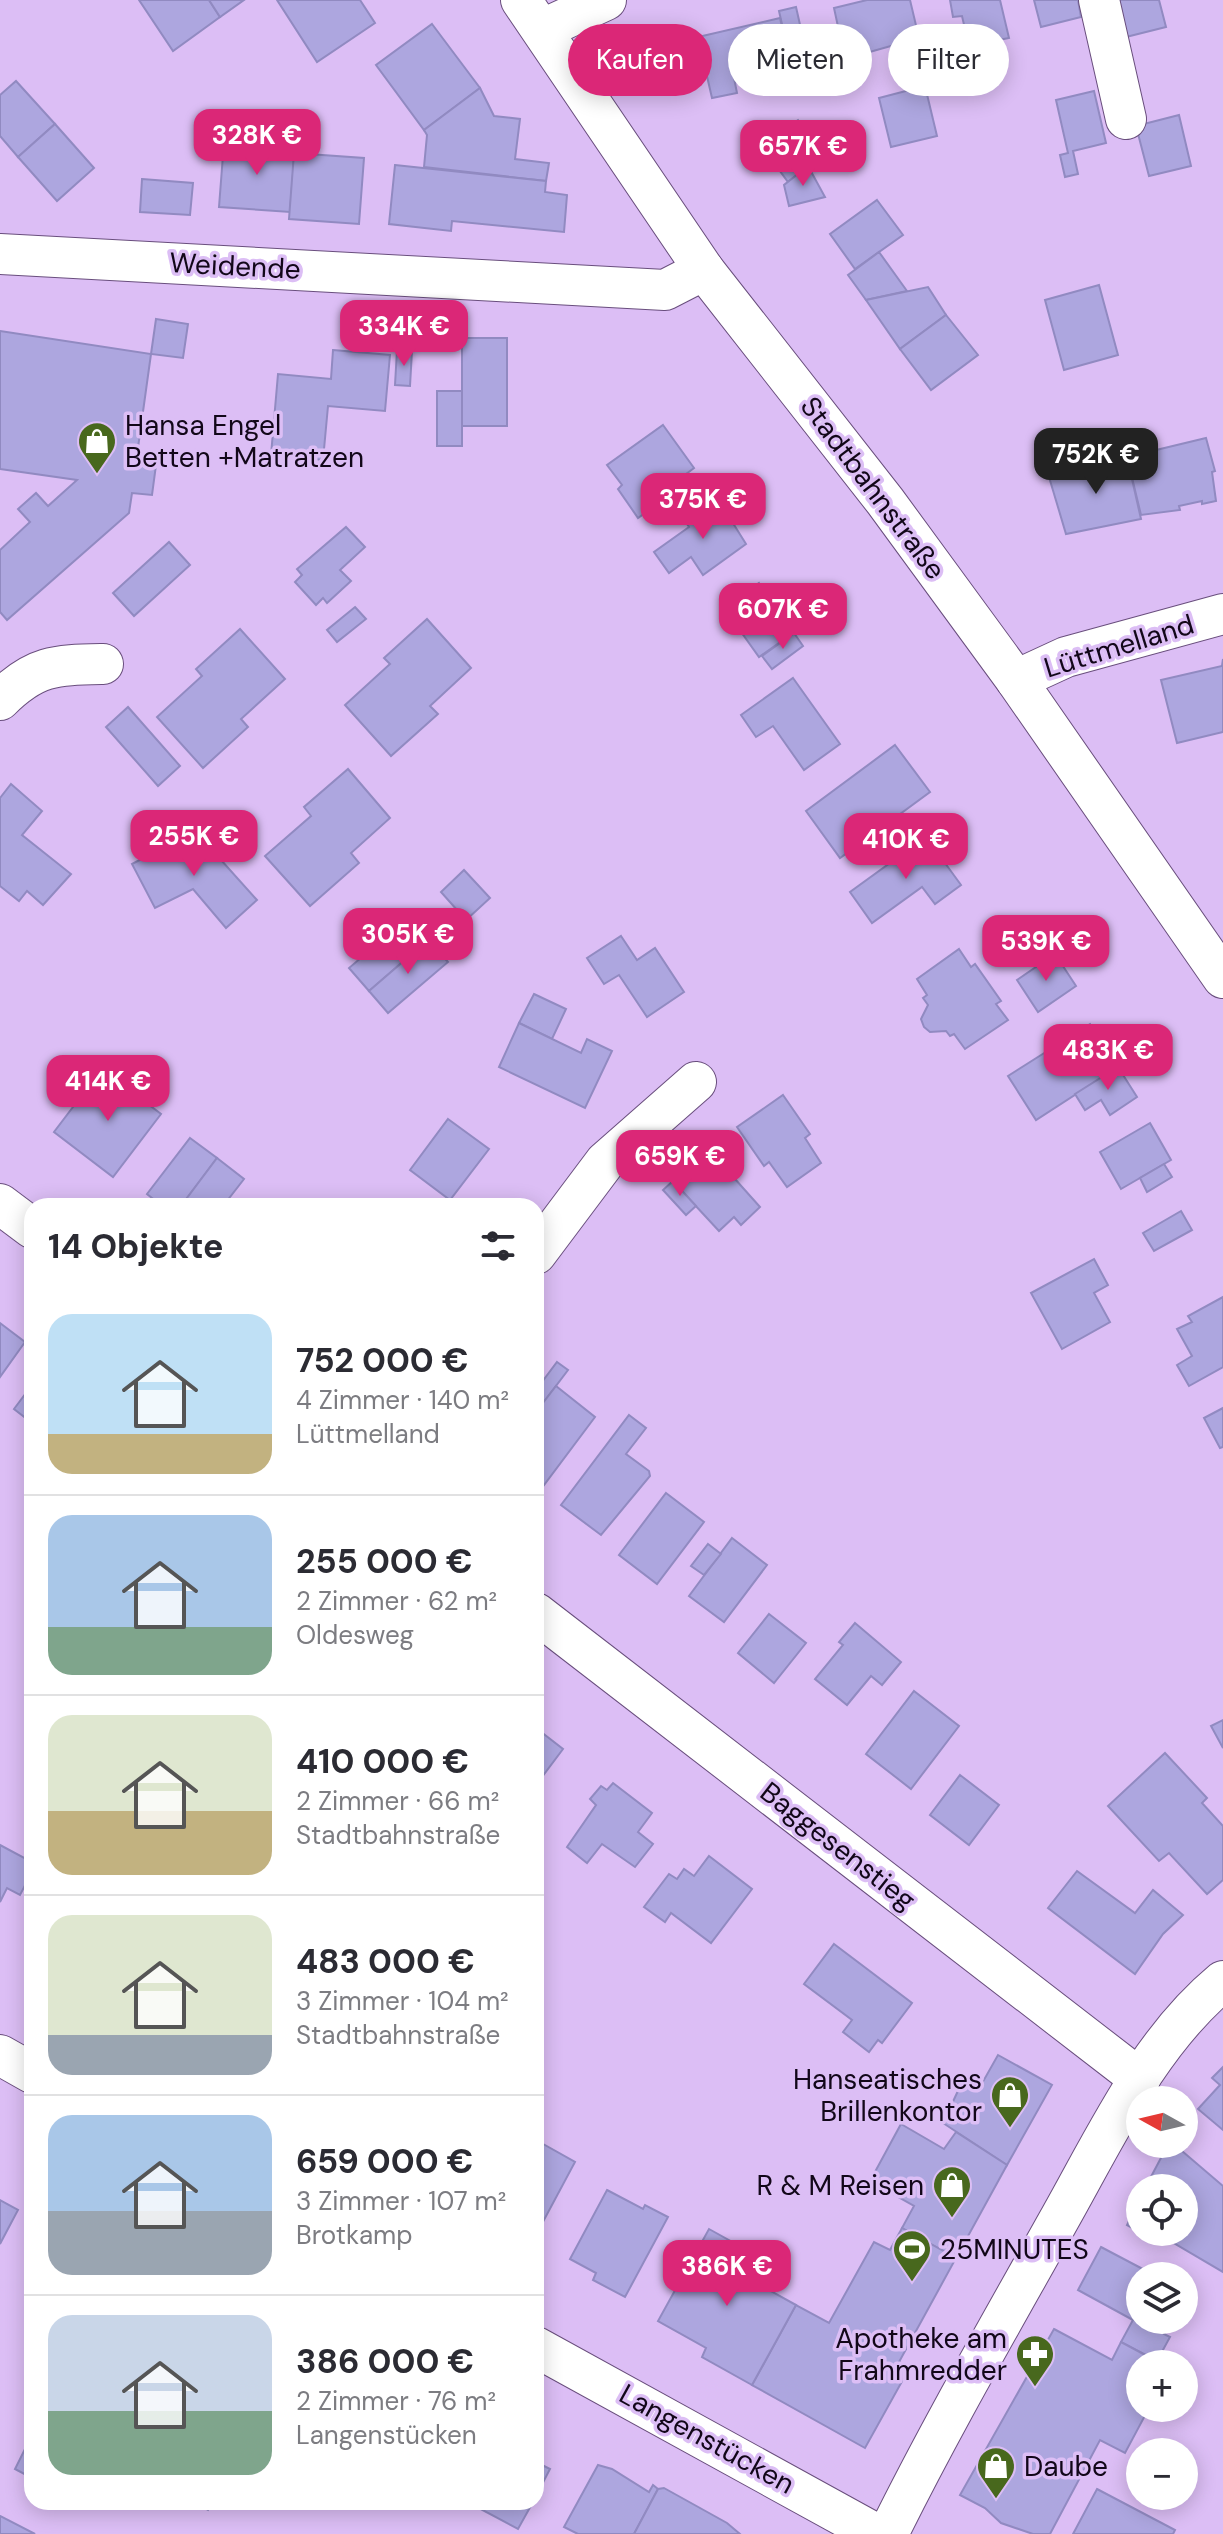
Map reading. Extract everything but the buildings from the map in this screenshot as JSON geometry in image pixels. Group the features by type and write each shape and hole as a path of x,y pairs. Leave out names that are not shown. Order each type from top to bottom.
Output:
{"street":[{"path":"532,14 606,0"},
{"path":"1099,0 1126,119"},
{"name":"Stadtbahnstraße","path":"532,14 704,270 885,501 1016,680 1223,978"},
{"name":"Weidende","path":"0,254 665,290 704,270"},
{"name":"Lüttmelland","path":"1016,680 1066,657 1223,614"},
{"path":"7,678 60,665 103,664"},
{"path":"544,1243 605,1162 696,1082"},
{"path":"0,1204 24,1222"},
{"name":"Baggesenstieg","path":"544,1619 1140,2079"},
{"path":"888,2534 1140,2079 1169,2038 1223,1981"},
{"path":"0,2055 24,2068"},
{"name":"Langenstücken","path":"544,2351 876,2534"}],"place":[{"name":"Hansa Engel Betten +Matratzen","path":"97,475"},
{"name":"Hanseatisches Brillenkontor","path":"1010,2129"},
{"name":"R & M Reisen","path":"952,2219"},
{"name":"25MINUTES","path":"912,2283"},
{"name":"Apotheke am Frahmredder","path":"1035,2388"},
{"name":"Daube","path":"996,2500"}]}
